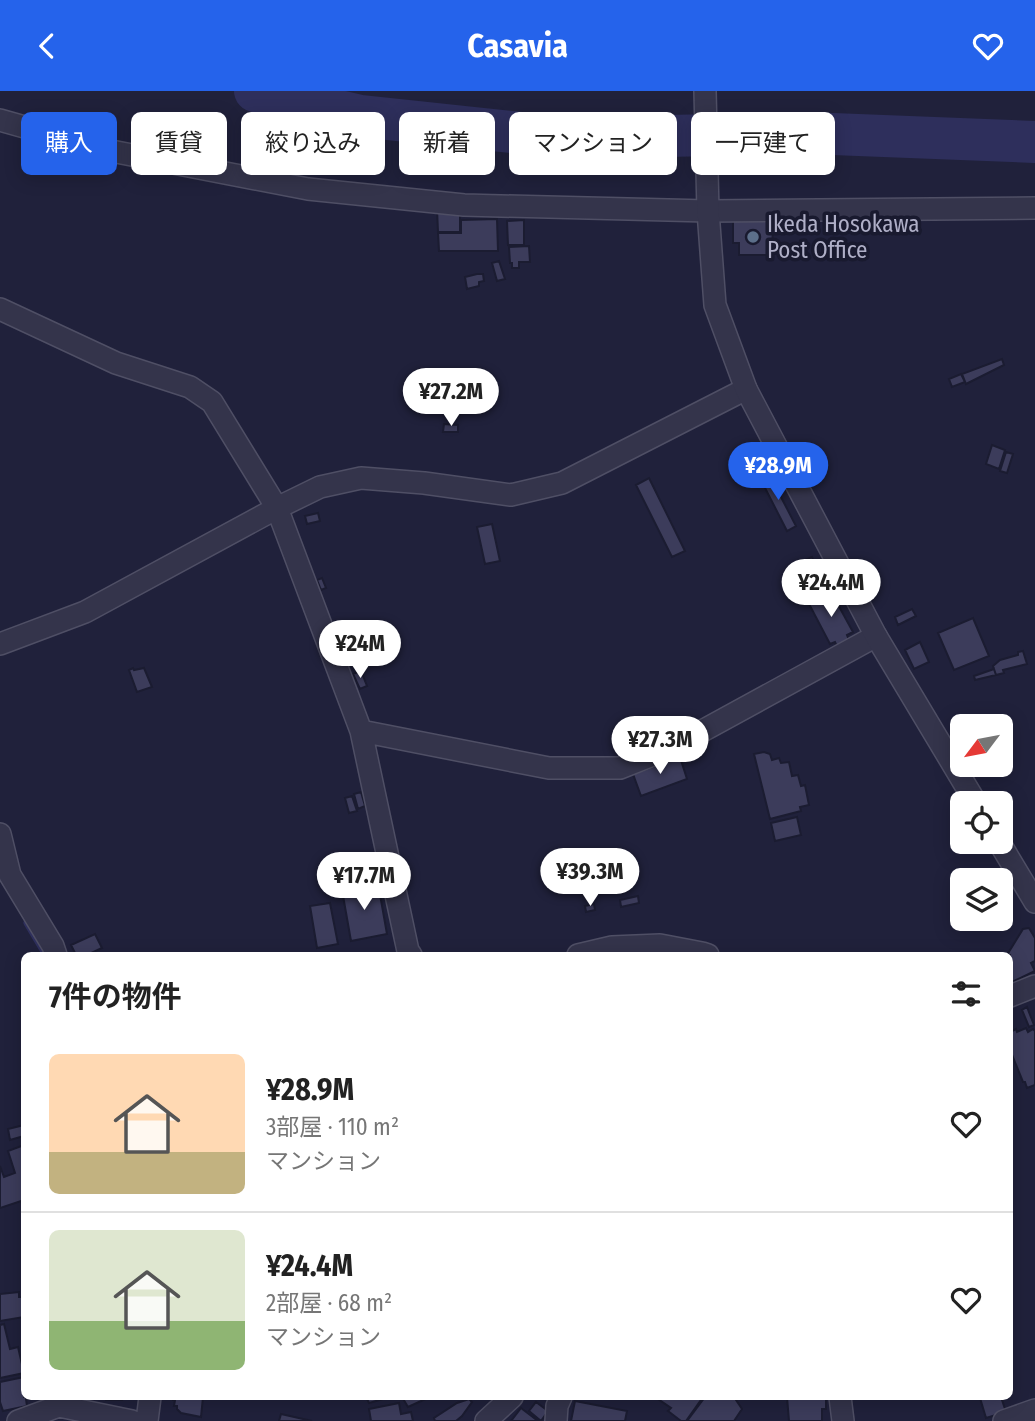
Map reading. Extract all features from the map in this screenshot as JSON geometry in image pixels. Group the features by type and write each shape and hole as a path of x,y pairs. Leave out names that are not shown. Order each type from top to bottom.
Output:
{"street":[{"path":"705,91 708,203 715,306 746,389 876,636 969,791"},
{"path":"0,120 106,150 309,190 464,205 708,203 1035,208"},
{"path":"0,309 116,363 190,387 212,403 277,508 361,731 409,952"},
{"path":"0,643 85,612 320,487 361,478 424,483 511,495 562,483 746,389"},
{"path":"361,731 549,768 620,768 673,747 876,636"},
{"path":"0,834 10,875 55,952"},
{"path":"1006,854 1035,902"},
{"path":"591,952 612,947 660,946 696,952"},
{"path":"1013,995 1035,986"},
{"path":"147,1421 149,1400"},
{"path":"486,1421 509,1400"},
{"path":"556,1421 560,1400"},
{"path":"841,1400 844,1420"},
{"path":"18,1421 59,1406 132,1421"},
{"path":"1004,1421 1035,1409"}],"building":[{"path":"460,208 460,232 438,232 437,209"},
{"path":"497,219 498,251 439,251 438,233 461,233 461,220"},
{"path":"524,220 524,245 508,245 507,221"},
{"path":"733,220 773,221 772,255 739,255 739,243 733,243"},
{"path":"529,246 530,262 519,262 519,268 512,268 509,247"},
{"path":"499,261 505,279 497,281 492,263"},
{"path":"483,274 484,281 479,282 479,286 467,289 465,277"},
{"path":"1002,359 1004,365 966,384 962,374"},
{"path":"961,374 965,382 952,387 949,379"},
{"path":"444,424 458,425 458,432 443,432"},
{"path":"992,445 1005,450 999,469 986,464"},
{"path":"1006,452 1013,454 1007,473 1000,471"},
{"path":"769,474 796,526 787,531 760,478"},
{"path":"649,478 685,551 672,557 636,485"},
{"path":"318,513 320,521 307,524 305,516"},
{"path":"492,524 500,561 485,564 477,527"},
{"path":"812,557 814,563 803,568 800,562"},
{"path":"816,562 829,589 812,599 804,585 809,582 803,570"},
{"path":"322,578 326,588 321,590 317,580"},
{"path":"830,590 853,632 847,635 850,643 838,649 835,642 830,644 808,602"},
{"path":"912,609 916,616 898,625 895,617"},
{"path":"973,618 989,656 954,670 938,633"},
{"path":"920,642 929,662 914,669 905,650"},
{"path":"1023,651 1027,664 1003,670 1004,673 996,675 993,666 1000,660"},
{"path":"144,668 152,687 137,692 129,670"},
{"path":"994,669 996,675 975,680 974,676"},
{"path":"361,671 367,686 360,689 353,674"},
{"path":"754,754 770,754 772,760 779,758 781,763 789,762 792,776 798,775 801,786 805,785 809,805 800,807 801,811 770,819"},
{"path":"680,757 687,779 641,796 633,774"},
{"path":"361,792 365,806 358,809 354,794"},
{"path":"352,796 357,811 349,813 345,798"},
{"path":"797,817 801,835 775,841 771,823"},
{"path":"378,883 387,934 351,941 342,890"},
{"path":"638,896 639,903 621,907 620,900"},
{"path":"330,903 338,944 317,948 310,906"},
{"path":"594,904 595,910 586,912 585,906"},
{"path":"1029,928 1035,938 1035,961 1031,963 1035,971 1013,982 1013,952 1009,952 1023,929"},
{"path":"95,934 102,948 93,952 74,952 71,945"},
{"path":"1027,1007 1034,1025 1029,1027 1022,1010"},
{"path":"1026,1028 1028,1032 1033,1029 1035,1031 1035,1085 1027,1088 1013,1057 1013,1030 1016,1029 1017,1032"},
{"path":"21,1126 21,1137 10,1140 8,1129"},
{"path":"21,1146 21,1201 0,1208 0,1166 4,1177 15,1173 8,1151"},
{"path":"19,1292 21,1318 0,1321 0,1294"},
{"path":"4,1324 10,1349 18,1347 21,1374 0,1378 0,1325"},
{"path":"21,1378 21,1400 26,1400 27,1406 3,1411 0,1382"},
{"path":"175,1400 203,1400 201,1417 181,1413 177,1406 174,1406"},
{"path":"404,1400 423,1400 408,1407"},
{"path":"466,1400 472,1402 456,1421 435,1421 434,1418"},
{"path":"659,1400 701,1400 686,1421 681,1421 668,1411 671,1408"},
{"path":"703,1400 736,1400 742,1409 734,1421 687,1421"},
{"path":"787,1400 826,1400 826,1409 822,1409 822,1421 789,1421"},
{"path":"981,1400 1002,1400 1006,1412 986,1418"},
{"path":"575,1401 627,1411 625,1421 571,1421"},
{"path":"536,1402 548,1411 541,1421 529,1411"},
{"path":"399,1403 401,1414 411,1412 413,1421 371,1421 369,1409"},
{"path":"521,1408 538,1421 511,1421"},
{"path":"281,1414 312,1421 279,1421"}],"waterway":[{"path":"255,91 360,116 568,138 807,133 1035,142"},
{"path":"27,923 44,952"}],"place":[{"name":"Ikeda Hosokawa Post Office","path":"753,237"}]}
